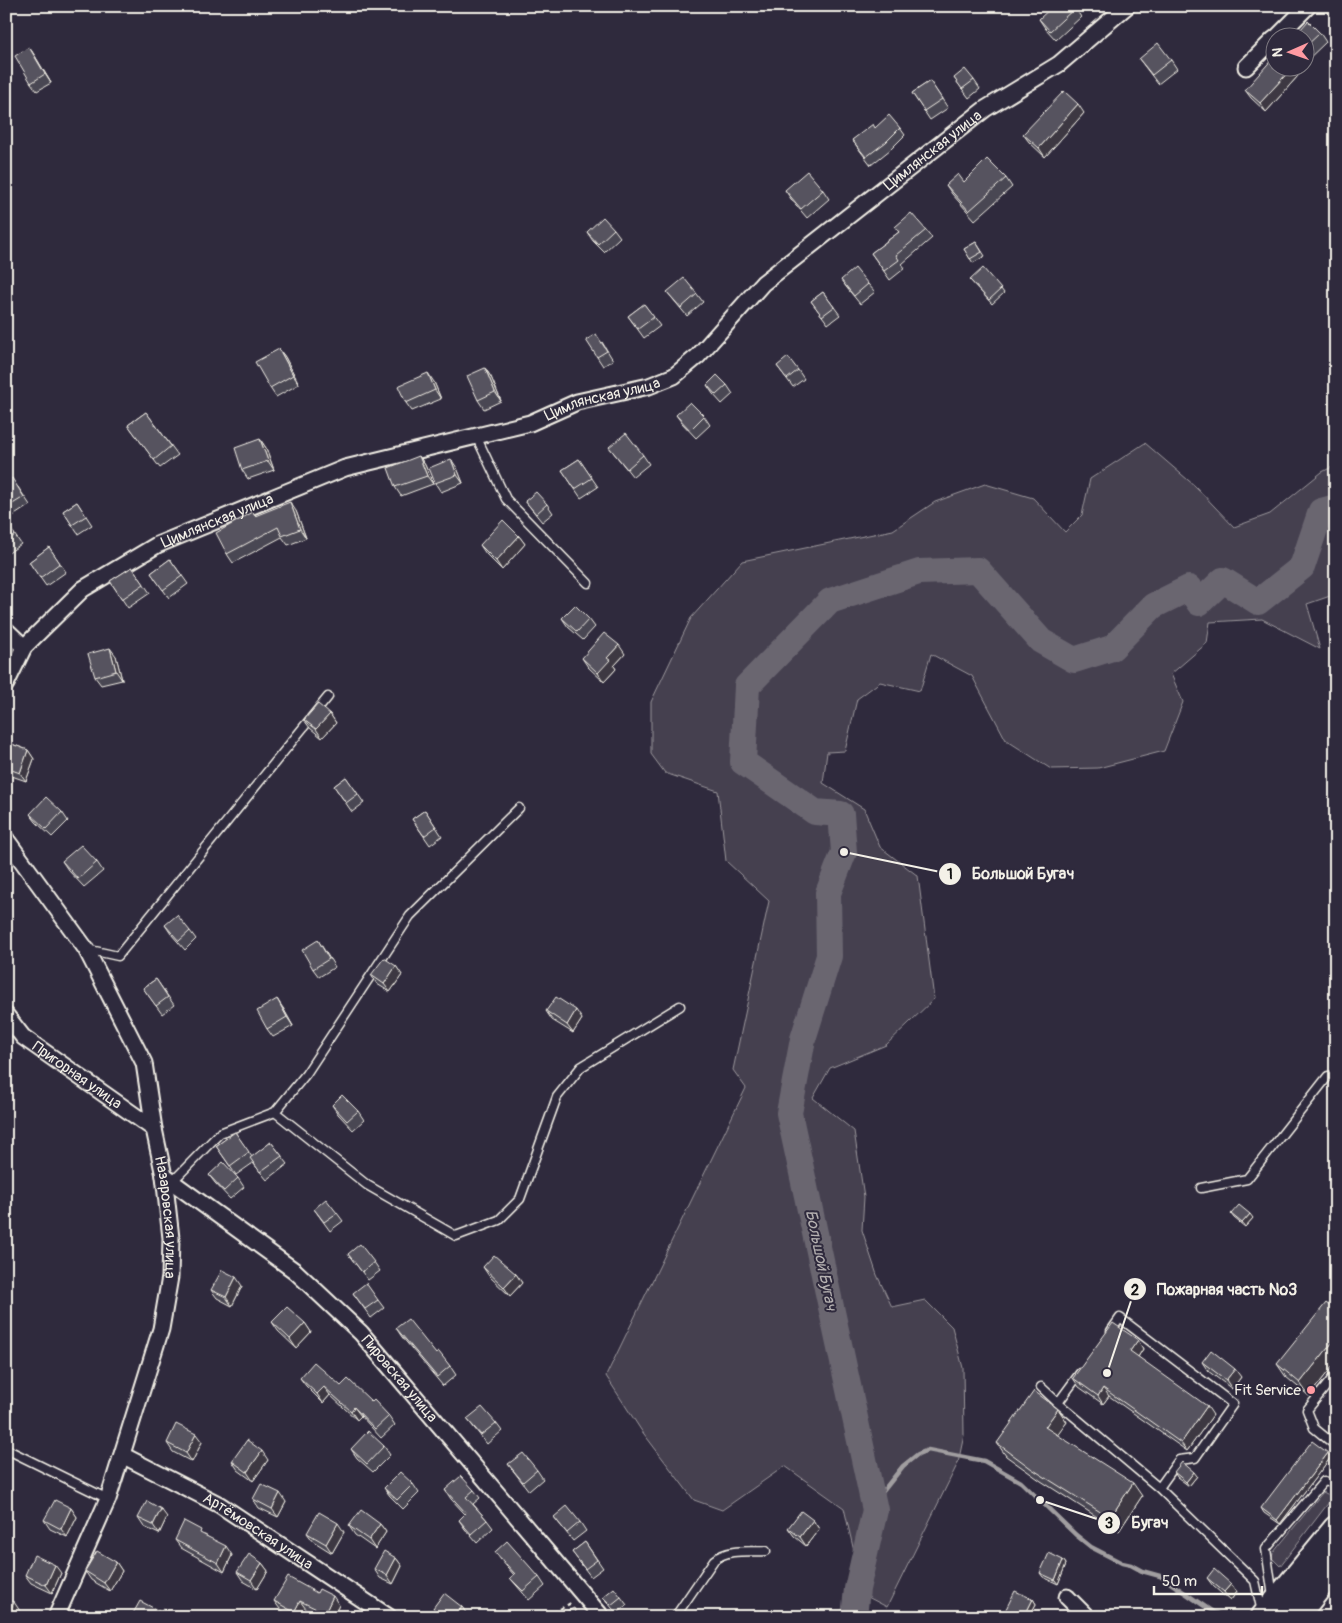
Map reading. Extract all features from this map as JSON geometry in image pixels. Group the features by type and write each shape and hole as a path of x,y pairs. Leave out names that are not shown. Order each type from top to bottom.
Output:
{"main road":[{"path":"1267,1612 1336,1529"},
{"path":"1295,1617 1336,1565"}],"street":[{"name":"Цимлянская улица","path":"24,647 83,589 157,545 345,468 530,423 577,402 649,386 674,376 698,356 763,283 985,109 1058,64 1127,6"},
{"path":"1285,28 1308,6"},
{"path":"1246,66 1264,49"},
{"path":"6,630 24,647 6,684"},
{"name":"Назаровская улица","path":"6,839 86,949 144,1063 154,1129 168,1179 171,1238 170,1277 161,1329 108,1499 63,1615"},
{"name":"Пригорная улица","path":"6,1016 23,1037 154,1129"},
{"name":"Пировская улица","path":"168,1179 295,1271 361,1333 602,1617"},
{"name":"Артёмовская улица","path":"122,1455 220,1504 390,1617"},
{"path":"1067,1597 1087,1617"}],"lane":[{"path":"476,436 506,499 588,583"},
{"path":"86,949 118,956 328,697"},
{"path":"168,1179 220,1133 275,1112 306,1074 410,916 519,808"},
{"path":"275,1112 368,1185 456,1236 499,1220 520,1199 557,1097 581,1067 680,1006"},
{"path":"1201,1188 1247,1179 1328,1076 1336,1076"},
{"path":"1103,1342 1120,1318 1233,1404 1195,1458 1179,1460 1159,1488"},
{"path":"1058,1404 1086,1365"},
{"path":"1336,1374 1307,1410 1314,1428 1336,1446"},
{"path":"1041,1387 1058,1404 1159,1488 1255,1581 1267,1612"},
{"path":"6,1449 108,1499"},
{"path":"1267,1612 1266,1549 1324,1481 1336,1484"},
{"path":"675,1617 714,1560 721,1554 730,1552 766,1552"}],"path":[{"path":"546,1617 585,1595"}],"shaded area":[{"path":"1145,443 1195,486 1234,527 1270,514 1322,472 1336,465 1336,594 1307,604 1320,649 1262,619 1210,622 1207,643 1171,674 1183,702 1164,751 1098,768 1051,769 1006,740 972,676 931,654 920,691 880,682 857,699 845,751 827,752 823,783 864,809 880,847 918,876 934,999 886,1045 830,1068 813,1098 854,1131 864,1197 862,1230 877,1275 892,1307 925,1300 952,1327 963,1368 964,1435 958,1463 887,1607 864,1595 844,1508 785,1466 722,1510 694,1500 641,1430 606,1376 746,1088 733,1070 769,901 726,861 718,791 665,773 651,754 651,702 691,618 742,561 893,530 935,502 985,484 1033,498 1065,532 1082,515 1090,479"},
{"path":"1323,1492 1333,1497 1280,1566 1272,1558 1273,1553"}],"building":[{"path":"1053,6 1073,6 1075,8 1050,31 1039,19"},
{"path":"1336,6 1336,24 1323,7"},
{"path":"1308,21 1320,33 1314,39 1314,28 1302,28"},
{"path":"1158,43 1171,60 1152,75 1139,59"},
{"path":"29,47 45,74 31,83 15,56"},
{"path":"1264,68 1264,78 1283,78 1260,103 1245,90"},
{"path":"965,69 974,80 962,89 954,78"},
{"path":"930,81 942,99 924,111 912,93"},
{"path":"1064,91 1078,104 1039,148 1023,134"},
{"path":"889,115 900,128 886,142 866,157 852,140 873,124 875,128"},
{"path":"987,159 1006,178 969,211 946,185 958,174 964,182"},
{"path":"807,171 823,190 801,209 785,190"},
{"path":"911,213 926,230 896,255 899,260 884,271 871,253 899,232 895,227"},
{"path":"603,217 614,229 598,244 587,232"},
{"path":"976,242 982,252 970,259 964,249"},
{"path":"855,268 868,284 854,296 841,280"},
{"path":"983,268 1001,289 989,300 970,280"},
{"path":"684,278 697,294 681,308 667,292"},
{"path":"823,292 834,307 822,316 811,301"},
{"path":"644,304 654,317 638,329 628,316"},
{"path":"596,334 607,351 597,357 586,340"},
{"path":"279,349 293,375 270,388 255,362"},
{"path":"788,357 798,370 787,379 777,366"},
{"path":"485,368 495,392 478,400 467,376"},
{"path":"428,373 435,390 406,403 398,386"},
{"path":"717,375 727,385 716,395 707,385"},
{"path":"690,402 704,416 690,430 676,415"},
{"path":"146,412 171,446 154,460 128,425"},
{"path":"626,433 643,455 627,469 609,447"},
{"path":"260,439 268,461 242,470 235,448"},
{"path":"419,456 427,476 395,487 388,468"},
{"path":"451,459 457,475 435,483 429,468"},
{"path":"579,459 592,478 575,489 562,470"},
{"path":"12,478 24,497 6,508 6,482"},
{"path":"536,492 547,504 536,514 525,501"},
{"path":"77,502 86,516 72,525 63,511"},
{"path":"290,502 300,529 282,536 278,527 227,554 216,533 253,512 255,516"},
{"path":"503,520 519,536 496,561 480,545"},
{"path":"6,522 15,535 6,542"},
{"path":"49,547 60,563 40,578 29,562"},
{"path":"170,559 182,576 163,590 151,573"},
{"path":"132,567 144,584 122,599 110,581"},
{"path":"575,605 589,619 577,632 562,618"},
{"path":"604,633 619,645 607,658 610,660 598,673 582,658"},
{"path":"110,648 116,671 95,677 88,654"},
{"path":"318,704 330,714 316,729 304,720"},
{"path":"6,742 28,750 20,773 6,768"},
{"path":"346,777 358,794 346,803 334,786"},
{"path":"46,797 62,812 46,829 30,814"},
{"path":"425,810 436,827 424,836 412,819"},
{"path":"81,845 97,862 78,879 62,861"},
{"path":"177,915 190,931 179,941 165,925"},
{"path":"318,940 329,959 313,969 302,950"},
{"path":"384,958 396,966 384,984 371,975"},
{"path":"156,979 168,997 156,1006 143,988"},
{"path":"556,997 576,1010 567,1025 546,1011"},
{"path":"277,999 287,1017 267,1029 257,1011"},
{"path":"342,1095 358,1111 347,1121 332,1105"},
{"path":"235,1132 249,1152 230,1166 216,1146"},
{"path":"271,1142 282,1156 260,1172 250,1158"},
{"path":"223,1162 238,1178 224,1191 209,1175"},
{"path":"326,1199 337,1213 324,1222 314,1209"},
{"path":"1239,1205 1250,1214 1242,1223 1231,1214"},
{"path":"360,1244 374,1262 362,1272 348,1254"},
{"path":"494,1255 516,1274 504,1287 483,1267"},
{"path":"222,1270 236,1277 226,1297 211,1290"},
{"path":"366,1283 378,1300 365,1309 353,1293"},
{"path":"1326,1303 1336,1311 1336,1338 1300,1383 1277,1364"},
{"path":"287,1307 305,1323 290,1339 272,1322"},
{"path":"408,1319 436,1354 439,1352 450,1366 437,1377 396,1328"},
{"path":"1113,1323 1138,1340 1130,1351 1207,1406 1181,1443 1103,1388 1098,1396 1073,1378"},
{"path":"1211,1350 1235,1369 1226,1380 1202,1362"},
{"path":"314,1362 341,1386 348,1379 372,1402 374,1400 389,1416 375,1429 354,1407 351,1411 324,1387 317,1394 300,1378"},
{"path":"1034,1391 1058,1409 1045,1427 1133,1483 1110,1518 1032,1469 997,1443"},
{"path":"482,1407 496,1423 481,1435 467,1419"},
{"path":"176,1424 196,1434 186,1453 167,1443"},
{"path":"368,1431 384,1446 367,1464 351,1449"},
{"path":"247,1440 262,1451 247,1472 232,1461"},
{"path":"1312,1441 1328,1453 1277,1520 1261,1508"},
{"path":"523,1453 537,1470 523,1482 508,1464"},
{"path":"1182,1462 1194,1472 1186,1482 1174,1472"},
{"path":"400,1472 413,1484 397,1500 384,1488"},
{"path":"461,1476 474,1490 466,1497 487,1520 471,1534 459,1520 466,1513 445,1490"},
{"path":"261,1484 280,1493 272,1509 253,1499"},
{"path":"55,1500 71,1508 61,1529 44,1520"},
{"path":"147,1501 161,1509 153,1525 138,1518"},
{"path":"567,1506 580,1522 567,1533 554,1517"},
{"path":"361,1510 380,1524 369,1540 349,1526"},
{"path":"801,1511 813,1520 800,1537 788,1528"},
{"path":"319,1512 338,1523 326,1544 307,1533"},
{"path":"184,1521 201,1530 200,1533 226,1546 218,1563 175,1540"},
{"path":"507,1541 539,1577 523,1591 510,1578 515,1574 495,1552"},
{"path":"585,1542 597,1560 585,1569 572,1552"},
{"path":"97,1551 116,1562 104,1583 85,1571"},
{"path":"384,1551 396,1558 387,1575 374,1569"},
{"path":"1049,1553 1063,1560 1055,1580 1040,1573"},
{"path":"249,1554 262,1563 251,1580 237,1572"},
{"path":"34,1555 55,1565 46,1585 25,1575"},
{"path":"1214,1569 1231,1584 1224,1592 1207,1578"},
{"path":"288,1577 317,1593 319,1589 333,1596 325,1613 300,1601 294,1612 274,1601"},
{"path":"614,1588 621,1597 611,1605 603,1597"},
{"path":"1015,1591 1033,1599 1024,1617 1016,1617 1005,1611"},
{"path":"444,1593 462,1607 455,1617 444,1617 433,1608"},
{"path":"6,1599 14,1602 7,1617 6,1617"},
{"path":"140,1601 161,1612 163,1608 178,1617 131,1617"},
{"path":"574,1608 578,1617 560,1617 559,1615"}],"waterway":[{"name":"Большой Бугач","path":"854,1617 857,1589 875,1510 789,1113 803,1039 829,956 828,893 844,852 841,814 815,812 743,762 747,686 830,601 919,572 978,570 1041,641 1074,660 1112,648 1153,606 1189,588 1199,603 1223,580 1258,602 1302,567 1321,511 1336,507"},
{"path":"875,1510 876,1502 880,1495 903,1466 918,1454 928,1450 984,1461 1021,1482 1091,1547 1122,1563 1160,1576 1213,1612 1225,1617"}],"place":[{"name":"Большой Бугач","path":"844,852"},
{"name":"Пожарная часть №3","path":"1107,1373"},
{"name":"Fit Service","path":"1311,1390"},
{"name":"Бугач","path":"1040,1500"}]}
